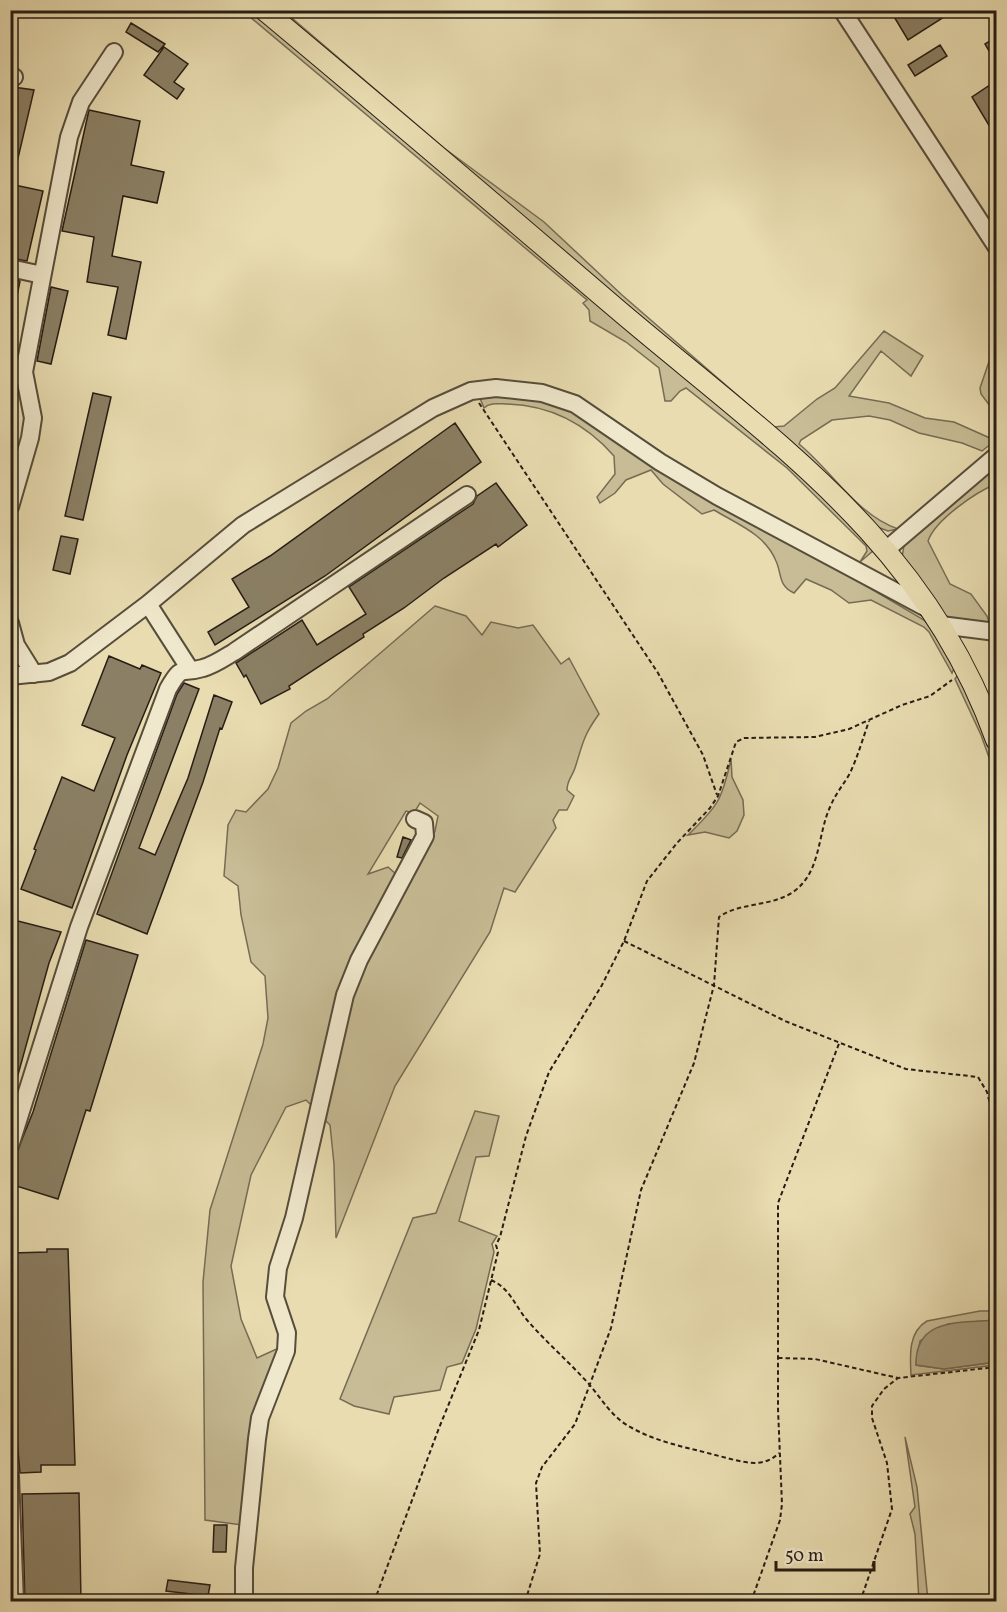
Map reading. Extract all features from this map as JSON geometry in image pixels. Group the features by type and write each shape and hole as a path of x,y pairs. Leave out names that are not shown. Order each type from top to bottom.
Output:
{"main road":[{"path":"274,13 674,358 793,455 887,549 937,618 961,662 996,740"}],"street":[{"path":"842,10 996,246"},
{"path":"10,507 30,438 33,418 24,372 69,137 81,102 114,52"},
{"path":"10,268 42,274"},
{"path":"10,676 49,672 70,663 148,604 243,525 433,408 471,391 496,388 542,393 575,404 660,462 717,496 937,618 996,632"},
{"path":"887,549 996,456"},
{"path":"10,1146 95,884 168,689 177,674 189,668 200,669 234,652 467,495"},
{"path":"148,604 189,668"},
{"path":"10,622 16,645 34,674"},
{"path":"244,1602 244,1568 260,1418 286,1351 287,1333 275,1297 278,1268 294,1218 345,995 359,960 425,836 423,823 415,819"},
{"path":"10,1476 15,1602"}],"path":[{"path":"471,391 658,672 703,755 717,796"},
{"path":"374,1602 479,1329 498,1252 496,1245 537,1100 566,1040 590,1007 624,941 647,881 677,843 710,808 717,796 731,750 736,742 744,738 815,736 849,729 942,689 953,679 961,662"},
{"path":"525,1602 540,1554 536,1483 542,1467 575,1424 611,1328 641,1190 694,1064 714,985 719,917 727,911 781,898 792,892 805,879 816,857 830,806 849,773 869,721"},
{"path":"624,941 786,1021 906,1069 978,1077 987,1092 996,1128"},
{"path":"751,1602 780,1520 782,1504 777,1358 778,1203 840,1041"},
{"path":"491,1280 511,1295 528,1320 622,1422 645,1434 744,1462 762,1463 771,1460 779,1453"},
{"path":"777,1358 815,1359 898,1378 996,1366"},
{"path":"860,1602 892,1509 887,1463 872,1418 872,1406 876,1397 898,1378"}],"shaded area":[{"path":"243,11 255,11 795,468 874,550 860,562 867,551 866,546 787,468 686,388 671,401 665,401 659,368 626,342 590,321 589,310 583,303 587,300"},
{"path":"286,13 444,148 544,222 622,295 774,427 784,426 817,399 835,388 884,331 923,356 911,376 881,351 849,396 889,403 925,418 954,422 990,438 996,432 996,440 982,451 962,443 919,433 890,420 869,416 832,420 801,440 799,444 857,503 870,514 898,529 888,531 880,528 282,17"},
{"path":"996,341 996,414 981,394 980,388"},
{"path":"520,394 559,406 575,414 924,620 931,627 955,666 952,673 924,627 871,600 849,603 831,590 806,579 794,593 785,587 771,552 758,537 714,510 702,514 663,484 651,470 626,480 615,493 600,503 597,497 615,474 614,456 603,444 578,425 551,412 522,405 506,404 492,404 484,408 479,396"},
{"path":"996,463 996,484 978,493 947,516 928,541 950,584 971,594 987,616 990,625 948,619 906,569 902,558 904,545"},
{"path":"435,606 466,616 482,635 491,622 518,628 533,625 561,664 569,658 599,714 586,734 568,784 567,790 574,796 567,810 559,810 553,820 556,828 515,892 504,888 490,932 395,1086 336,1238 334,1164 330,1125 321,1116 354,982 394,914 435,831 438,816 420,803 414,813 406,811 368,874 388,867 397,875 354,954 340,992 313,1107 306,1100 286,1107 251,1175 231,1266 241,1319 257,1358 281,1347 255,1418 242,1525 205,1520 203,1282 210,1210 263,1044 268,1018 265,976 251,962 241,915 238,886 224,876 228,825 236,810 246,812 268,789 278,768 291,723 327,699"},
{"path":"959,673 989,736 996,777 981,735 955,679"},
{"path":"731,759 732,777 743,800 744,815 737,831 729,838 705,832 688,835 706,817 717,801 725,784"},
{"path":"475,1111 499,1116 489,1156 476,1157 459,1221 497,1236 492,1244 494,1252 476,1329 462,1363 447,1367 440,1390 394,1397 389,1414 354,1406 340,1399 413,1218 436,1213"},
{"path":"980,1311 996,1311 996,1320 948,1324 920,1341 916,1365 944,1369 996,1362 996,1365 911,1375 910,1360 913,1338 921,1326 927,1321"},
{"path":"996,1320 996,1362 944,1369 916,1365 918,1349 923,1338 932,1330 955,1323"},
{"path":"905,1437 917,1487 928,1601 919,1601 915,1534 910,1514 915,1507"}],"building":[{"path":"890,10 955,10 908,40"},
{"path":"131,23 165,44 158,52 126,32"},
{"path":"996,37 996,63 985,44"},
{"path":"940,45 947,56 915,76 908,65"},
{"path":"164,47 188,64 174,82 184,89 177,99 144,75"},
{"path":"996,81 996,137 972,97"},
{"path":"13,87 34,90 15,171 10,171 10,102"},
{"path":"89,110 140,121 131,165 164,172 157,203 123,196 112,256 141,262 126,339 108,335 118,287 87,282 94,237 62,231"},
{"path":"10,184 43,191 27,261 10,258 16,221 10,220"},
{"path":"10,279 20,281 15,306 10,305"},
{"path":"51,287 68,291 51,364 37,361"},
{"path":"93,393 111,397 83,520 65,516"},
{"path":"455,423 481,462 325,576 215,645 208,632 249,607 232,579 270,556"},
{"path":"496,483 527,525 498,547 496,544 363,634 364,637 289,686 290,689 261,704 246,675 244,677 236,663 302,620 317,645 366,614 349,587 473,504 477,496"},
{"path":"61,536 78,539 70,574 53,570"},
{"path":"109,656 140,669 142,665 161,673 127,755 72,908 21,889 62,777 94,791 115,738 82,725"},
{"path":"184,683 199,689 139,848 155,855 188,778 214,695 232,702 222,729 220,728 203,782 147,934 97,914 177,694"},
{"path":"403,837 411,840 402,858 397,857"},
{"path":"10,919 61,932 49,963 14,1089 10,1088 10,1032 16,1014 10,1013"},
{"path":"86,940 138,955 90,1111 86,1110 58,1199 10,1184 10,1169 33,1112"},
{"path":"47,1249 68,1249 75,1465 41,1465 41,1472 20,1473 16,1428 12,1253 47,1252"},
{"path":"79,1493 81,1602 25,1602 22,1494"},
{"path":"214,1525 227,1525 226,1552 213,1552"},
{"path":"168,1580 210,1585 208,1596 166,1591"}]}
